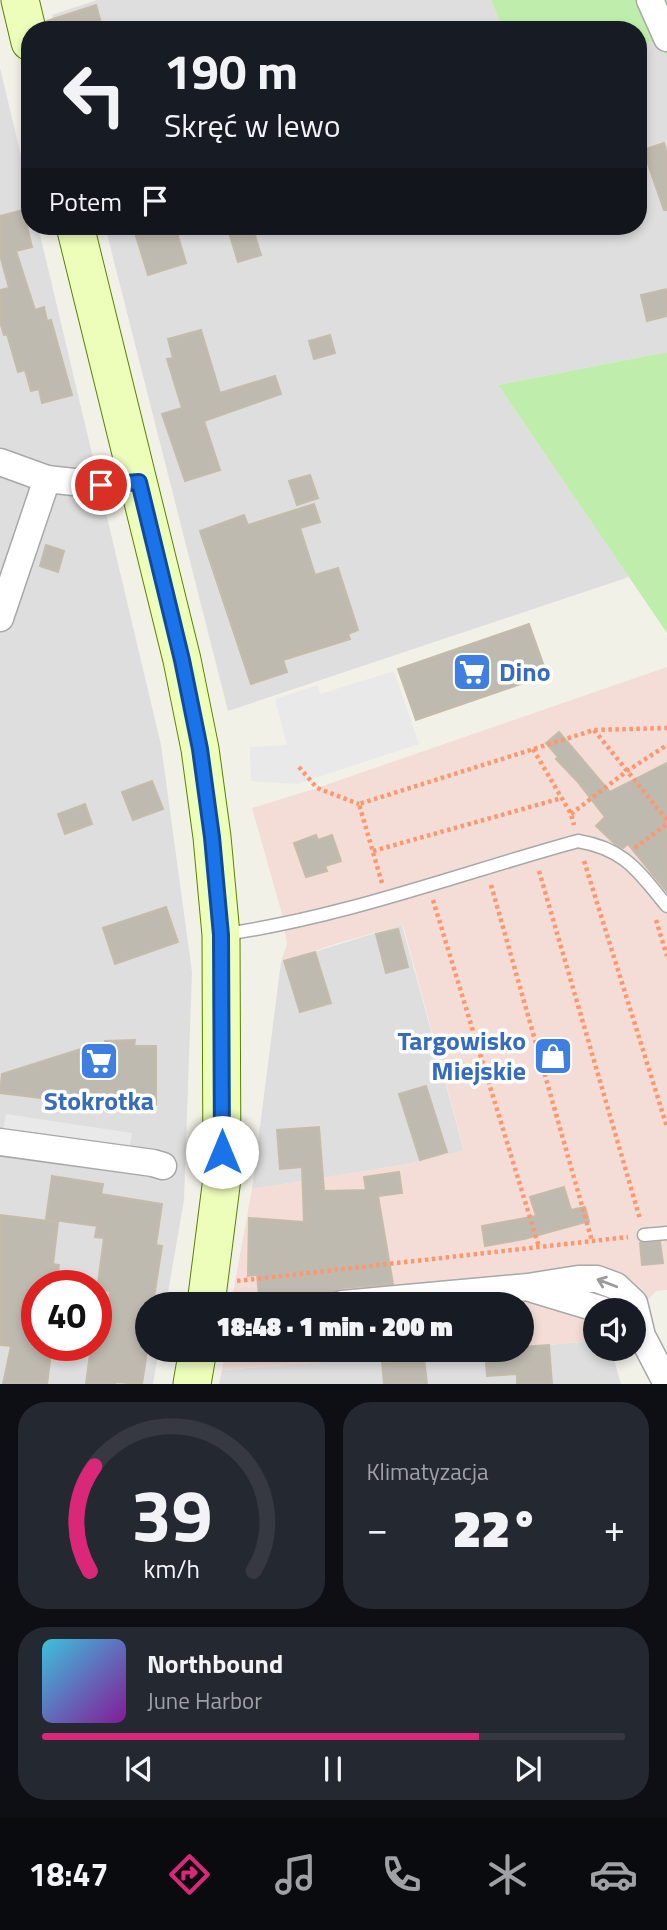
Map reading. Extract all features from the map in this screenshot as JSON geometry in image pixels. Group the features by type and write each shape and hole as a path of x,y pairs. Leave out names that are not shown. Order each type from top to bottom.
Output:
{"street":[{"path":"20,0 25,21"},
{"path":"650,0 667,38"},
{"path":"77,235 182,660 200,749 212,837 221,935 222,1178 208,1292"},
{"path":"0,463 47,479 101,485 139,482"},
{"path":"0,618 47,479"},
{"path":"0,1142 163,1166"},
{"path":"473,1292 578,1279 604,1281 616,1286 630,1298"},
{"path":"528,1287 583,1304"},
{"path":"646,1346 667,1384"},
{"path":"192,1384 196,1362"}],"lane":[{"path":"221,935 264,929 386,897 578,841 600,845 623,856 667,906"},
{"path":"644,1235 667,1233"}],"path":[{"path":"299,767 317,788 359,804 594,730 667,728"},
{"path":"594,730 667,822 623,856"},
{"path":"571,814 627,771 667,745"},
{"path":"533,749 571,814 667,1127"},
{"path":"373,851 562,798"},
{"path":"359,804 386,897"},
{"path":"234,1282 644,1235 534,853"},
{"path":"486,868 592,1241"},
{"path":"429,885 539,1247"}],"shaded area":[{"path":"97,0 491,0 499,21 53,21 52,15"},
{"path":"656,41 667,57 667,352 498,385 629,577 228,711 107,235 647,235 647,43"},
{"path":"0,68 21,156 21,235 40,235 161,745 192,972 184,1200 168,1292 135,1292 135,1362 157,1362 153,1384 0,1384"},
{"name":"Targowisko Miejskie","path":"667,667 667,1290 656,1291 646,1301 646,1298 583,1298 583,1342 534,1346 534,1292 233,1292 252,1189 408,1164 464,1150 403,925 281,962 287,944 282,914 252,808"},
{"path":"394,671 419,744 297,784 251,781 250,747 287,745 275,699 318,685 320,694"},
{"path":"402,925 464,1151 408,1164 252,1189 281,962"},
{"path":"6,1114 132,1133 129,1151 3,1131"},
{"path":"583,1342 583,1361 614,1361 621,1384 219,1384 222,1370 324,1362 534,1362 534,1346"},
{"path":"223,1362 324,1362 222,1370"}],"green space":[{"path":"491,0 667,0 667,57 656,41 647,43 647,21 499,21"},
{"path":"667,352 667,633 498,385"}],"building":[{"path":"96,5 100,21 47,21"},
{"path":"664,143 667,153 667,210 664,210 647,161 647,149"},
{"path":"21,211 21,235 29,235 32,247 16,251 35,310 44,307 47,321 51,320 72,395 42,403 39,389 31,391 25,370 18,372 7,334 4,335 0,322 0,290 9,288 0,255 0,216"},
{"path":"178,235 186,263 148,275 136,236"},
{"path":"230,235 255,235 261,255 238,262"},
{"path":"667,289 667,316 647,321 641,295"},
{"path":"201,330 220,393 275,376 281,394 204,421 220,470 185,481 162,414 182,408 167,359 173,358 168,339"},
{"path":"330,335 335,353 314,359 309,341"},
{"path":"310,475 318,498 297,505 289,481"},
{"path":"314,504 320,522 300,528 315,575 338,568 358,630 348,634 350,639 283,660 287,672 251,684 200,531 244,515 248,525"},
{"path":"46,545 64,551 58,572 40,566"},
{"name":"Dino","path":"529,624 547,675 416,720 398,669"},
{"path":"559,732 610,792 667,763 667,892 628,844 623,848 615,844 596,826 605,817 556,759 558,757 546,743"},
{"path":"152,781 163,809 133,820 122,792"},
{"path":"85,804 92,824 65,834 58,814"},
{"path":"316,835 318,840 332,835 341,861 325,866 327,871 306,877 294,843"},
{"path":"166,907 178,942 115,964 103,928"},
{"path":"398,929 408,967 386,973 376,934"},
{"path":"315,952 331,1003 300,1012 284,961"},
{"name":"Stokrotka","path":"135,1040 134,1046 156,1046 156,1105 122,1108 0,1093 2,1074 84,1048 105,1048 105,1041"},
{"path":"426,1086 447,1152 420,1160 399,1094"},
{"path":"319,1127 324,1191 366,1190 364,1177 399,1172 402,1193 378,1196 393,1284 341,1288 332,1292 259,1292 257,1275 248,1276 249,1218 304,1222 302,1167 280,1169 277,1130"},
{"path":"52,1176 103,1184 101,1194 162,1204 156,1245 162,1246 155,1292 135,1292 135,1362 145,1362 142,1384 86,1384 89,1361 112,1361 112,1270 100,1270 104,1238 95,1237 97,1226 46,1219"},
{"path":"564,1187 571,1210 585,1207 589,1221 524,1239 485,1246 482,1226 536,1216 530,1197"},
{"path":"0,1215 58,1222 53,1264 59,1265 58,1270 21,1270 21,1361 50,1361 47,1384 3,1384 11,1346 0,1345"},
{"path":"660,1242 663,1263 642,1265 640,1243"},
{"path":"549,1345 552,1384 517,1384 517,1374 487,1376 486,1362 534,1362 534,1346"},
{"path":"382,1362 424,1362 427,1384 384,1384"}],"place":[{"name":"Dino","path":"472,672"},
{"name":"Targowisko Miejskie","path":"553,1056"},
{"name":"Stokrotka","path":"99,1061"}],"route":[{"path":"101,485 139,482 182,660 200,749 221,935 222,1152"}]}
